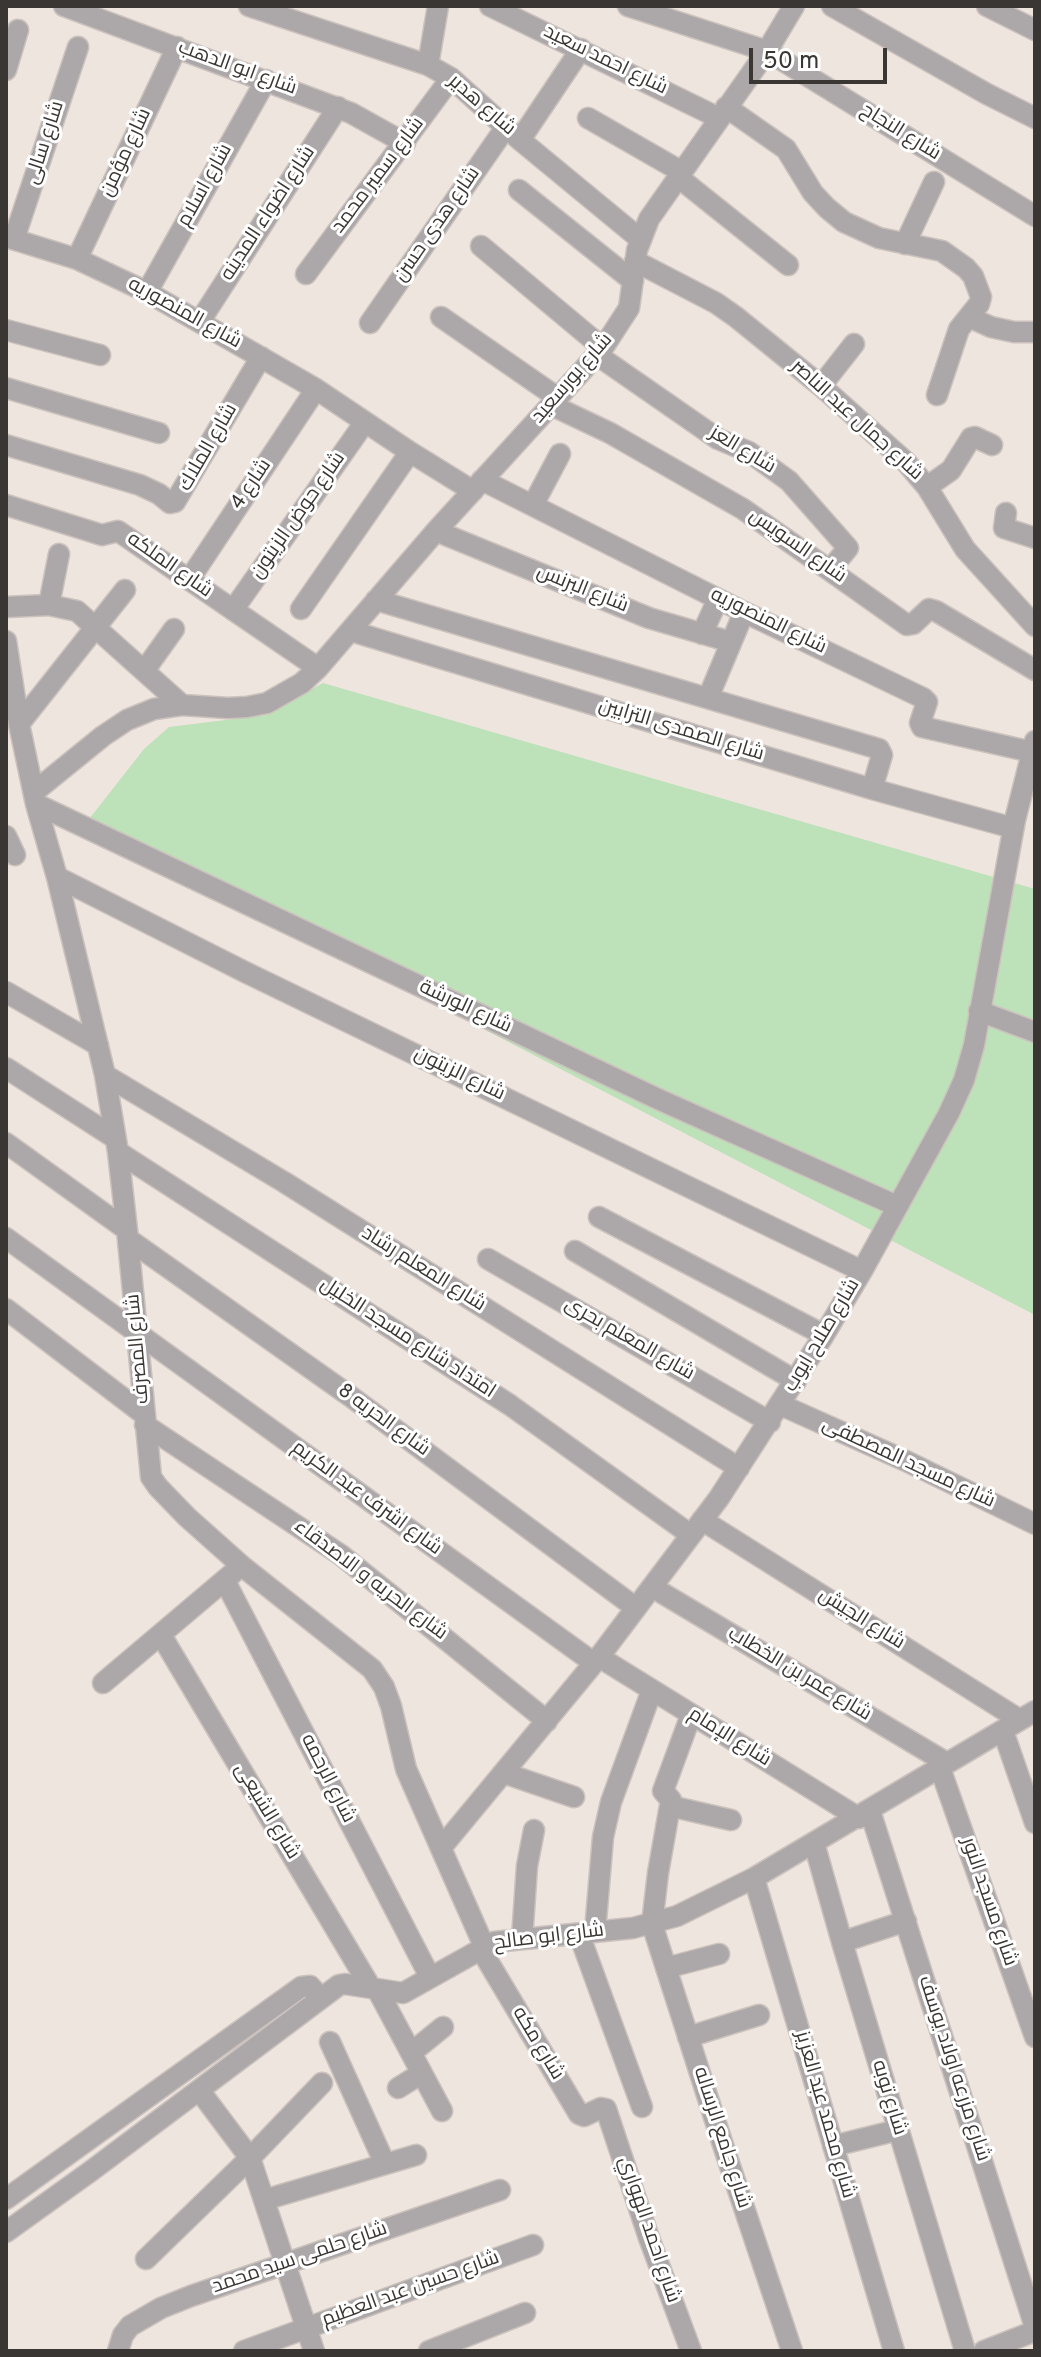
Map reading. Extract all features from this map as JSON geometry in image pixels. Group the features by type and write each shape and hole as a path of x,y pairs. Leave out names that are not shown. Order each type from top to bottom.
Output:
{"street":[{"name":"شارع ابو الدهب","path":"64,6 338,107 405,143"},
{"path":"113,25 123,6"},
{"name":"شارع هدير","path":"249,6 428,65 451,78 513,134 640,239"},
{"path":"428,65 438,6"},
{"name":"شارع احمد سعيد","path":"490,6 723,112 786,149 813,193 844,222 879,238 942,251 966,268 973,276 981,297 976,310 969,317"},
{"name":"شارع النجاح","path":"628,6 767,51 1035,216"},
{"name":"شارع بورسعيد","path":"35,798 103,736 127,720 154,709 182,705 228,708 267,703 302,683 318,668 436,531 600,352 625,316 631,300 640,239 649,219 767,51 794,6"},
{"path":"832,6 1035,118"},
{"path":"987,6 1035,30"},
{"path":"6,70 18,30"},
{"name":"شارع سالى","path":"10,238 78,47"},
{"name":"شارع مؤمن","path":"77,259 177,47"},
{"name":"شارع هدى حسن","path":"370,323 581,49"},
{"name":"شارع سمير محمد","path":"306,274 451,78"},
{"name":"شارع اسلام","path":"147,292 266,80"},
{"name":"شارع اضواء المدينه","path":"200,321 338,107"},
{"path":"588,118 680,174 788,265"},
{"path":"905,244 934,182"},
{"name":"شارع جمال عبد الناصر","path":"519,190 634,271 726,310 821,386 906,462 927,487 965,549 1035,626"},
{"name":"شارع المنصوريه","path":"10,238 77,259 147,292 316,389 410,452 477,486 533,505 744,612 926,699 920,726 1032,759"},
{"name":"شارع العز","path":"481,246 600,352 718,439 759,458 799,490 848,548 830,570"},
{"name":"شارع السويس","path":"441,317 554,401 743,509 907,625 913,624 929,609 936,611 1035,670"},
{"path":"937,395 955,338 969,317 991,327 1035,332"},
{"path":"6,330 100,355"},
{"path":"821,386 854,344"},
{"name":"شارع الملاك","path":"6,445 140,485 170,503 177,502 261,357"},
{"path":"6,388 159,433"},
{"name":"شارع 4","path":"189,580 316,389"},
{"name":"شارع حوض الزيتون","path":"233,610 365,422"},
{"path":"927,487 951,470 971,438 992,445"},
{"path":"301,609 410,452"},
{"path":"533,505 560,454"},
{"name":"شارع الملكه","path":"6,505 102,535 118,531 318,668"},
{"path":"1006,513 1004,528 1035,538"},
{"name":"شارع البرنس","path":"436,531 649,618 731,642"},
{"path":"49,605 59,554"},
{"path":"19,724 125,590"},
{"path":"702,634 718,599"},
{"path":"376,600 879,749 882,755 872,789"},
{"path":"6,607 49,605 77,611 182,705"},
{"path":"708,698 744,612"},
{"path":"144,671 174,629"},
{"name":"شارع الصمدى الترابين","path":"351,631 872,789 1014,824 1035,826"},
{"name":"شارع المصرف","path":"6,641 35,798 105,1075 128,1234 151,1477 187,1517 242,1566 372,1669 384,1687 391,1706 406,1769 482,1947"},
{"name":"شارع صلاح ايوب","path":"441,1848 596,1660 739,1468 862,1271 949,1113 964,1080 974,1045 1014,824 1032,759"},
{"name":"شارع الورشة","path":"35,798 643,1092 897,1206"},
{"name":"شارع الزيتون","path":"57,877 245,972 862,1271"},
{"path":"6,992 98,1045"},
{"path":"979,1011 1035,1032"},
{"name":"امتداد شارع مسجد الخليل","path":"6,1068 116,1145 697,1527"},
{"name":"شارع المعلم رشاد","path":"105,1075 284,1182 739,1468"},
{"name":"شارع الحريه 8","path":"6,1143 636,1608"},
{"path":"599,1217 824,1335"},
{"name":"شارع اشرف عبد الكريم","path":"6,1238 596,1660"},
{"path":"575,1251 796,1381"},
{"name":"شارع المعلم بحرى","path":"488,1259 776,1413"},
{"name":"شارع الحريه و الاصدقاء","path":"6,1309 145,1420 341,1555 547,1721"},
{"name":"شارع مسجد المصطفى","path":"776,1413 906,1461 1035,1524"},
{"name":"شارع الجيش","path":"697,1527 1019,1721"},
{"path":"103,1683 242,1566"},
{"name":"شارع الرحمه","path":"225,1581 430,1977"},
{"name":"شارع عمر بن الخطاب","path":"652,1587 943,1765"},
{"name":"شارع الشيعى","path":"161,1635 374,1989 442,2111"},
{"name":"شارع الإمام","path":"596,1660 864,1814"},
{"path":"642,2107 587,1933 611,1802 652,1690"},
{"path":"652,1924 671,1798 663,1790 691,1715"},
{"path":"1019,1721 1035,1823"},
{"name":"شارع ابو صالح","path":"6,2232 83,2159 199,2090 339,1985 403,1993 494,1942 652,1924 677,1916 754,1878 1019,1721"},
{"name":"شارع مسجد النور","path":"943,1765 1035,2037"},
{"path":"504,1773 574,1797"},
{"path":"670,1806 731,1820"},
{"name":"شارع مزرعه اولاد يوسف","path":"864,1814 906,1921 1035,2329"},
{"path":"522,1939 526,1878 534,1830"},
{"name":"شارع توبه","path":"814,1843 965,2351"},
{"name":"شارع محمد عبد العزيز","path":"754,1878 894,2351"},
{"path":"842,1942 906,1921"},
{"name":"شارع جامع الرساله","path":"652,1924 792,2351"},
{"name":"شارع مكه","path":"482,1947 579,2114 584,2116 601,2108 606,2109"},
{"path":"666,1968 719,1954"},
{"path":"6,2199 83,2159 301,1987 310,1986 321,1998"},
{"path":"688,2037 759,2015"},
{"path":"411,2053 443,2027"},
{"path":"330,2042 385,2164"},
{"path":"398,2088 422,2073"},
{"path":"146,2259 322,2083"},
{"path":"199,2090 250,2158 314,2351"},
{"name":"شارع احمد الهواري","path":"606,2109 691,2351"},
{"path":"833,2146 898,2130"},
{"path":"264,2200 416,2155"},
{"name":"شارع حلمى سيد محمد","path":"118,2351 123,2335 130,2326 161,2308 500,2190"},
{"name":"شارع حسين عبد العظيم","path":"244,2351 533,2245"},
{"path":"429,2351 525,2313"},
{"path":"984,2351 1035,2329"}],"green space":[{"path":"323,683 1035,889 1035,1315 86,823 144,749 169,727 266,715"}]}
